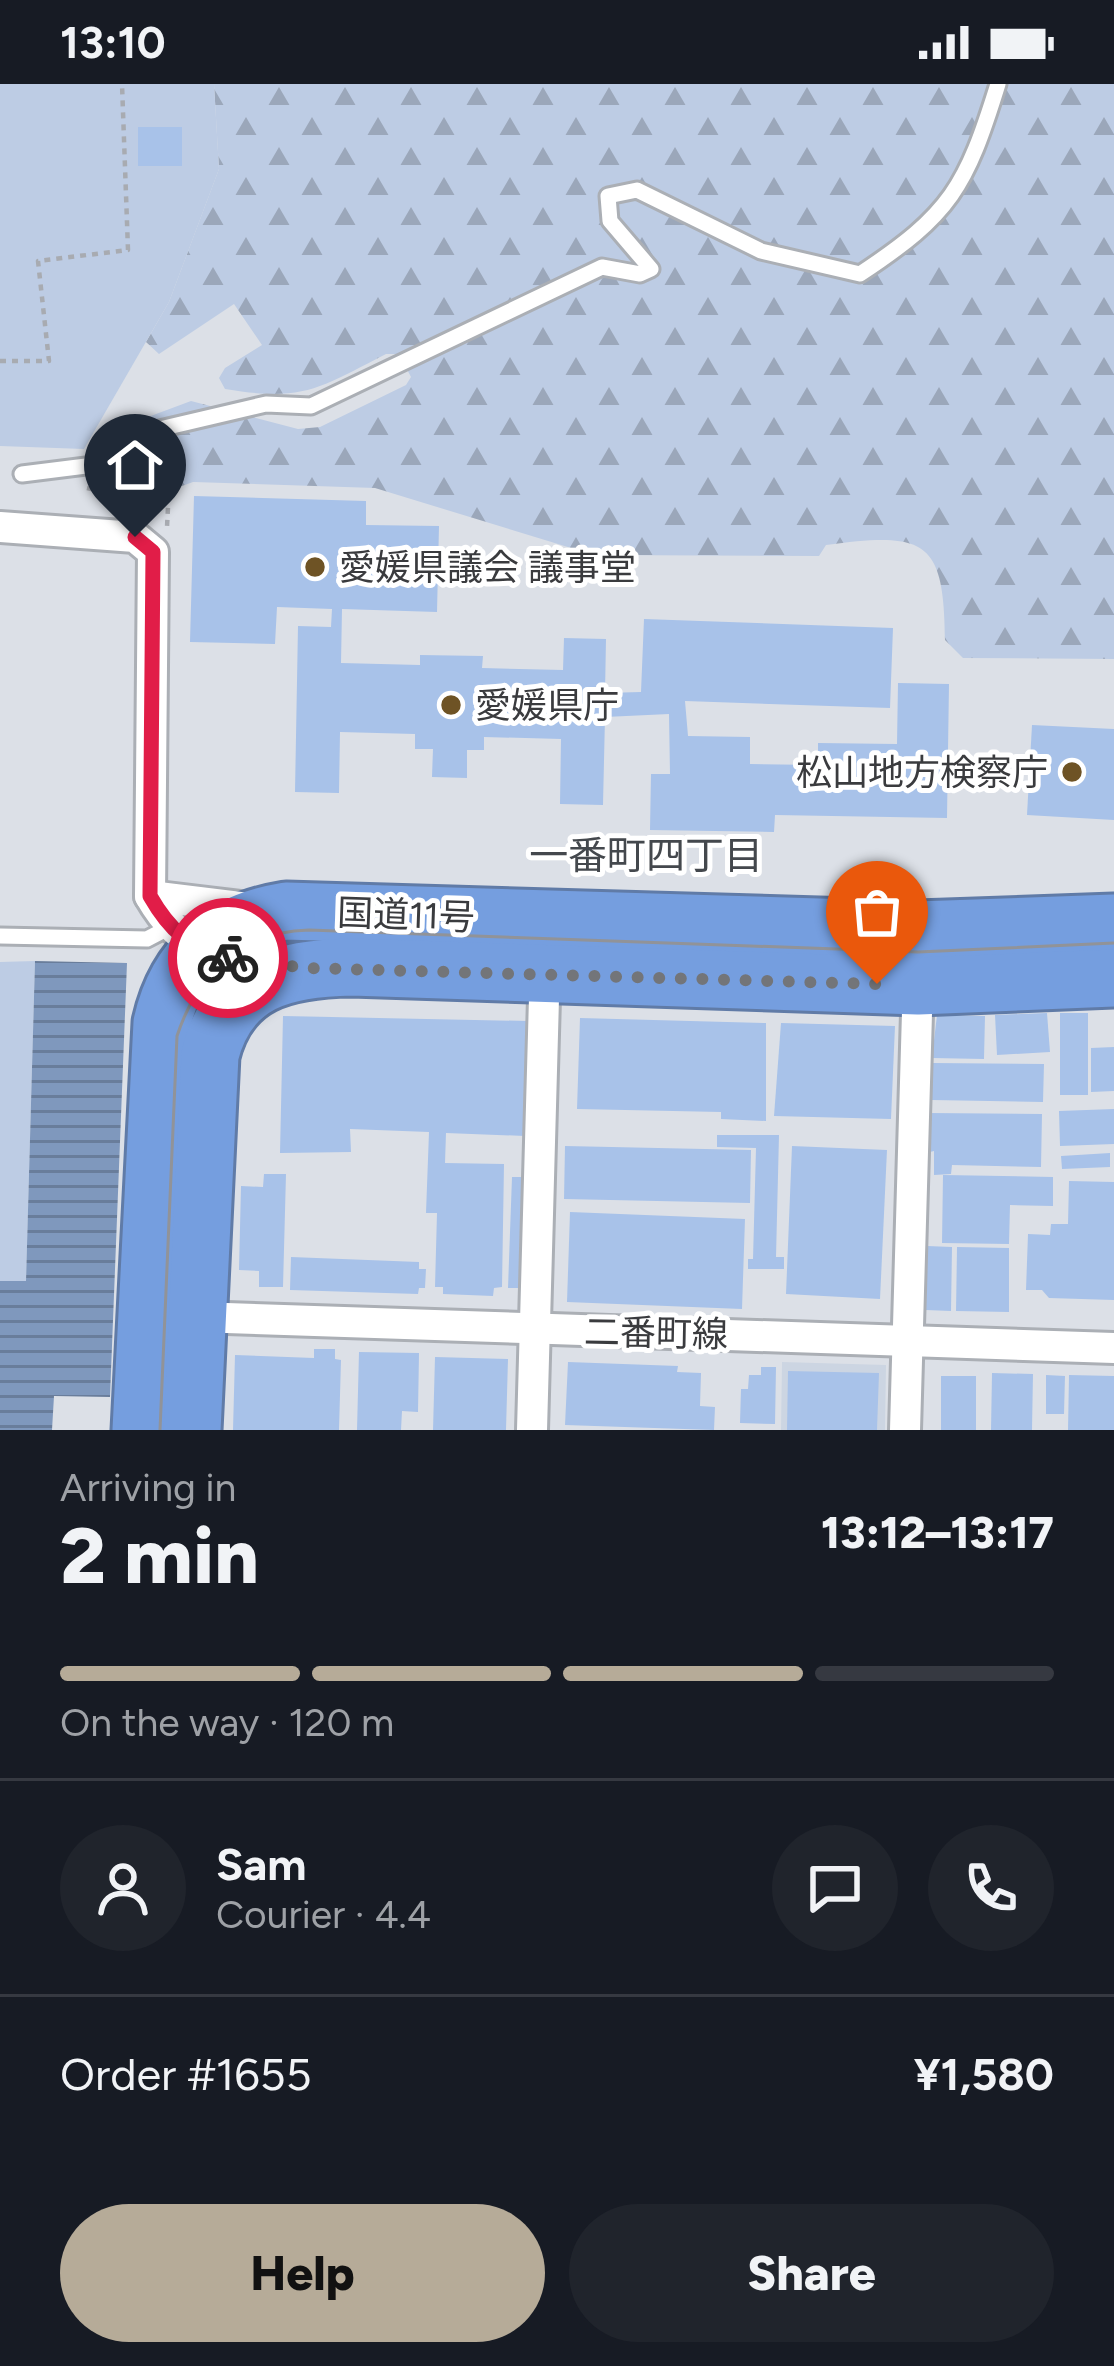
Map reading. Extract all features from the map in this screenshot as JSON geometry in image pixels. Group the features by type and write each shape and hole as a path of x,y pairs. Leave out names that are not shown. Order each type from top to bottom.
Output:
{"highway":[{"name":"国道11号","path":"141,1430 158,1048 184,939 286,911 918,986 1114,977"},
{"name":"国道11号","path":"214,1039 246,992 272,976 306,968 545,945 1114,923"},
{"path":"192,1430 214,1039"}],"street":[{"path":"0,527 135,537 153,552 150,896 184,939 213,993 214,1039"},
{"path":"150,896 286,911"},
{"path":"905,1430 918,930"},
{"path":"184,939 250,964 306,968"},
{"path":"532,1430 545,945"},
{"name":"二番町線","path":"197,1317 1114,1348"}],"lane":[{"path":"22,474 94,465 151,431 266,404 311,406 602,267 640,274 651,269 610,221 608,196 637,190 761,251 860,274 921,233 972,167 998,84"},
{"path":"0,936 184,939"}],"path":[{"path":"0,361 49,361 38,262 128,250 122,84"}],"shaded area":[{"path":"35,961 127,963 110,1397 54,1396 52,1430 0,1430 0,1281 26,1281"},
{"path":"782,1362 886,1365 885,1430 781,1430"}],"green space":[{"path":"0,84 214,84 219,169 169,302 84,449 0,446"},
{"path":"214,84 1114,84 1114,659 963,658 945,640 944,607 934,563 908,543 826,545 819,556 594,555 375,488 193,482 157,495 142,487 135,470 148,417 191,401 298,429 320,427 406,385 411,377 399,354 386,354 309,390 274,394 225,389 219,378 225,368 262,345 234,304 159,354 146,342 169,302 219,169"},
{"path":"35,961 26,1282 0,1281 0,962"}],"building":[{"path":"138,127 182,127 182,166 138,166"},
{"path":"194,496 366,501 366,525 439,526 437,612 342,609 341,663 420,665 420,655 483,656 482,668 563,670 564,638 606,639 605,693 641,692 644,619 893,628 890,708 685,701 688,736 750,737 750,764 818,765 818,743 897,744 898,683 949,684 947,818 775,815 774,832 650,830 651,774 670,774 669,714 605,717 603,805 560,804 561,739 484,737 484,750 467,750 467,778 432,777 433,749 415,749 415,734 340,732 339,793 295,792 298,626 331,627 332,609 277,607 275,644 190,642"},
{"name":"松山地方検察庁","path":"1032,725 1114,729 1114,820 1027,815"},
{"path":"1047,1013 1050,1052 997,1055 995,1015"},
{"path":"1060,1013 1088,1013 1088,1095 1060,1095"},
{"path":"937,1015 985,1016 984,1059 932,1058"},
{"path":"283,1016 528,1021 525,1136 446,1133 445,1163 504,1164 502,1287 494,1288 493,1296 443,1294 443,1287 435,1287 437,1213 426,1213 429,1132 350,1129 351,1152 280,1153"},
{"path":"580,1018 766,1023 766,1121 721,1119 721,1112 577,1109"},
{"path":"781,1023 895,1026 891,1119 774,1116"},
{"path":"1114,1047 1114,1091 1091,1092 1091,1048"},
{"path":"932,1063 1044,1064 1043,1102 932,1100"},
{"path":"1114,1109 1114,1144 1060,1146 1059,1111"},
{"path":"927,1113 1042,1114 1041,1167 952,1165 951,1174 934,1175 934,1151 926,1153"},
{"path":"717,1135 779,1135 776,1257 784,1257 784,1269 748,1269 748,1259 753,1259 756,1148 717,1147"},
{"path":"565,1146 751,1150 750,1203 564,1199"},
{"path":"792,1146 887,1150 880,1299 786,1294"},
{"path":"1110,1153 1110,1167 1062,1169 1061,1156"},
{"path":"264,1174 286,1174 283,1287 259,1287 259,1271 239,1270 241,1186 263,1187"},
{"path":"943,1175 1053,1177 1053,1206 1010,1205 1009,1244 942,1243"},
{"path":"512,1177 527,1177 523,1288 508,1288"},
{"path":"1069,1181 1114,1182 1114,1300 1049,1298 1042,1290 1026,1290 1028,1234 1050,1235 1051,1224 1068,1224"},
{"path":"570,1212 745,1219 742,1309 567,1302"},
{"path":"927,1246 952,1247 951,1311 926,1310"},
{"path":"957,1247 1009,1248 1009,1312 956,1311"},
{"path":"291,1257 419,1262 419,1269 426,1269 425,1288 419,1288 418,1294 290,1290"},
{"path":"314,1349 335,1349 335,1359 341,1360 339,1430 233,1430 235,1355 314,1358"},
{"path":"359,1352 419,1353 418,1412 402,1411 401,1430 357,1430"},
{"path":"435,1357 508,1359 506,1430 433,1430"},
{"path":"568,1362 678,1366 677,1372 701,1373 700,1406 715,1407 714,1430 565,1425"},
{"path":"761,1367 776,1367 775,1424 740,1423 741,1389 748,1389 749,1375 761,1375"},
{"path":"788,1371 879,1373 877,1430 787,1430"},
{"path":"992,1373 1033,1374 1032,1430 991,1430"},
{"path":"1046,1375 1065,1376 1064,1414 1046,1414"},
{"path":"1069,1375 1114,1376 1114,1430 1068,1430"},
{"path":"941,1376 976,1376 976,1430 941,1430"}],"tram line":[{"path":"160,1430 177,1036 210,975 242,948 309,930 918,952 1114,943"}],"way so far":[{"path":"228,958 306,968 545,970 877,984"}],"place":[{"name":"愛媛県議会 議事堂","path":"315,567"},
{"name":"愛媛県庁","path":"451,705"},
{"name":"松山地方検察庁","path":"1072,772"}],"district":[{"name":"一番町四丁目","path":"646,855"}],"route":[{"path":"135,537 153,552 150,896 168,928 199,950 228,958"}]}
